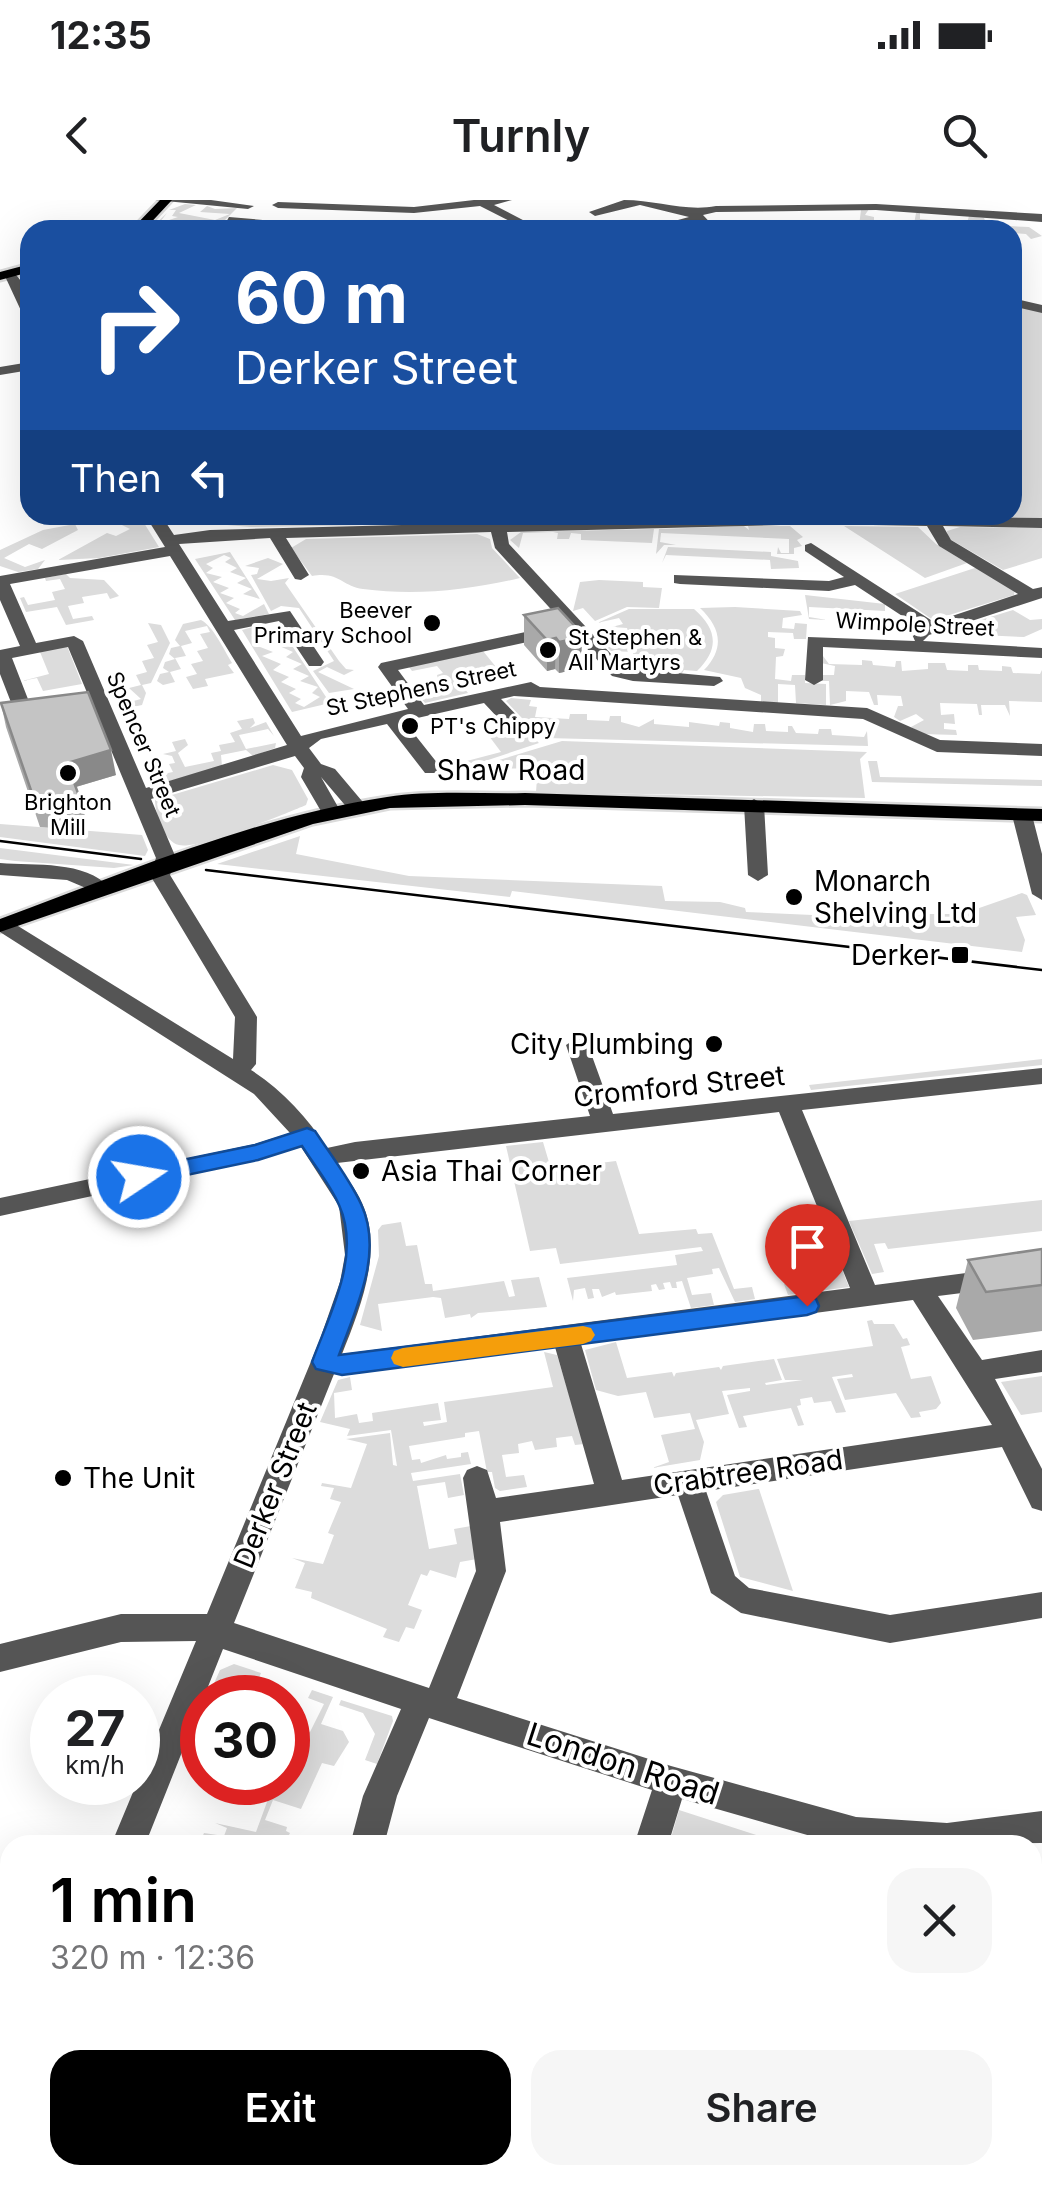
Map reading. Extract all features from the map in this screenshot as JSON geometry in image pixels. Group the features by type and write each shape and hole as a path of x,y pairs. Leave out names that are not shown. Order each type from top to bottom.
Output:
{"main road":[{"path":"139,220 164,200"},
{"name":"Shaw Road","path":"2,925 163,866 332,814 357,807 439,798 1032,815"}],"street":[{"path":"164,200 263,220"},
{"path":"278,205 364,210 506,200"},
{"path":"595,212 635,201 701,220"},
{"path":"484,204 516,220"},
{"path":"683,220 716,209 870,207 1042,218"},
{"path":"3,274 20,300"},
{"path":"159,525 314,768 328,773 357,807"},
{"path":"176,525 210,535 619,525"},
{"path":"935,525 945,543 1037,594"},
{"path":"499,528 501,545 622,674 690,676 714,682"},
{"path":"277,534 281,548 301,575"},
{"path":"175,549 210,535"},
{"path":"102,705 26,719 1,655 30,649 0,581 175,549 250,544"},
{"path":"811,548 932,628"},
{"path":"680,579 829,586 857,579"},
{"path":"921,647 920,632 1037,594"},
{"path":"223,627 284,616 314,662"},
{"path":"419,711 387,667 576,626"},
{"name":"Spencer Street","path":"30,649 74,641 166,858 160,875 246,1017 244,1064 235,1070"},
{"name":"Wimpole Street","path":"818,673 814,641 1042,653"},
{"name":"St Stephens Street","path":"138,796 289,752 315,734 557,681"},
{"path":"515,691 867,714 937,746 1042,750"},
{"path":"488,696 520,730"},
{"path":"396,722 432,770"},
{"path":"314,768 311,777 332,814"},
{"path":"754,805 758,875"},
{"path":"1032,815 1042,894"},
{"path":"0,869 72,877 96,883 100,888"},
{"name":"Derker Street","path":"2,925 262,1088 307,1136 351,1206 358,1255 344,1312 132,1835"},
{"path":"576,1045 605,1124"},
{"name":"Cromford Street","path":"323,1158 335,1153 1042,1076"},
{"path":"788,1104 867,1298"},
{"path":"0,1207 258,1152 307,1136"},
{"path":"324,1362 342,1365 1042,1273"},
{"path":"920,1290 1012,1434 1042,1499"},
{"path":"566,1337 611,1492"},
{"path":"974,1372 1042,1361"},
{"name":"Crabtree Road","path":"484,1512 1012,1434"},
{"path":"370,1835 380,1796 491,1572 492,1558 477,1478"},
{"path":"688,1481 722,1584 741,1600 890,1629 1042,1604"},
{"path":"0,1658 120,1628 215,1628"},
{"name":"London Road","path":"215,1628 232,1639 843,1835"},
{"path":"654,1835 671,1781"},
{"name":"London Road","path":"979,1835 1042,1827"}],"shaded area":[{"path":"196,205 179,213 215,220 169,220 178,217 172,216 176,210 169,210"},
{"path":"207,206 237,208 225,220 215,220 230,214 200,212"},
{"path":"869,209 865,215 874,220 860,220 861,210"},
{"path":"1022,227 1042,236 1031,239 1022,234"},
{"path":"1022,305 1042,311 1042,519 1022,519"},
{"path":"76,525 78,530 42,549 29,544 4,558 25,567 45,560 38,569 18,572 0,566 0,550 43,530"},
{"path":"122,525 145,525 159,547 99,558 58,560 107,533 116,536 130,529"},
{"path":"227,525 357,525 251,527"},
{"path":"744,526 749,530 748,526 790,526 803,537 797,540 802,546 794,548 794,554 777,554 778,547 781,553 789,553 789,539 661,533 660,542 676,545 664,545 656,554 659,529"},
{"path":"844,526 918,527 936,544 967,563 925,578"},
{"path":"960,527 1042,528 1042,558 1003,570 948,538 947,531"},
{"path":"654,529 652,543 581,540 581,534 571,533 569,539 557,539 558,533 553,532 523,533 519,548 510,540 521,532"},
{"path":"477,534 490,539 492,548 520,578 442,591 363,589 334,577 312,576 291,548 306,539"},
{"path":"668,547 771,552 771,556 798,561 799,568 771,569 770,560 666,555 662,563"},
{"path":"230,552 260,599 243,594 252,589 237,583 246,578 230,572 237,568 225,562 231,558 224,555 206,564 213,568 206,573 222,577 213,582 229,588 220,593 234,598 226,603 240,609 235,613 243,616 264,604 269,614 235,620 195,559"},
{"path":"268,558 283,564 257,579 289,578 285,583 339,661 346,669 354,670 344,675 327,667 318,672 354,689 329,693 313,671 334,661 299,608 281,606 271,611 251,575 257,574 259,568 245,566"},
{"path":"978,567 1015,589 1014,595 933,620 895,594"},
{"path":"66,574 70,578 104,580 119,596 110,599 107,593 82,597 84,603 68,606 73,619 92,616 94,620 66,625 57,607 26,612 20,598 24,597 28,605 55,600 52,592 65,589 60,579 45,578"},
{"path":"580,582 643,582 643,587 662,588 659,608 627,607 595,621 583,608 573,611"},
{"path":"805,595 885,604 885,611 809,607 809,617 827,620 809,619"},
{"path":"700,608 800,611 802,615 783,618 782,628 807,624 806,639 794,639 793,633 768,632 768,637 775,638 775,648 785,649 783,656 776,657 775,679 791,681 792,675 805,675 805,683 826,684 826,705 796,703 795,685 778,684 778,703 761,702 761,695 745,688 741,678 704,670 715,654 718,638"},
{"path":"629,609 694,609 713,639 704,663 697,671 684,670 681,675 652,672 654,661 633,656 633,652 611,651 606,646 629,646 630,639 610,636 629,635 627,628 612,627 623,624 619,618 597,623"},
{"path":"1013,610 1030,620 1042,619 1042,629 1024,637 938,633"},
{"path":"201,620 210,627 218,638 234,673 205,679 208,686 193,689 186,677 197,674 191,664 203,661 197,651 208,648 200,634 210,632 207,626 185,631 192,643 181,646 186,656 175,658 181,669 170,672 175,682 163,685 157,681 160,674 169,672 163,668 165,662 175,659 169,654 171,648 180,646 175,640 183,624"},
{"path":"148,623 161,625 170,643 151,683 142,685 146,693 142,705 128,708 126,703 141,699 129,688 141,685 136,675 147,672 142,661 154,658 147,645 158,642"},
{"path":"256,626 265,630 251,635 260,641 255,645 273,652 262,656 281,664 273,670 289,677 281,682 296,689 289,693 301,699 295,703 304,707 320,697 312,693 318,687 300,681 309,676 293,669 302,664 286,657 293,652 277,645 285,640 272,635 281,629 330,703 292,712 242,630"},
{"path":"67,646 82,684 43,691 37,678 22,681 49,674 40,652"},
{"path":"483,651 496,667 453,674 468,693 425,703 411,686 438,679 437,675 443,673 437,666 412,671 409,667"},
{"path":"823,656 829,664 862,665 862,660 895,667 896,661 901,661 902,671 928,669 928,663 945,663 947,670 968,671 968,665 978,665 979,670 1002,671 1002,666 1011,667 1013,673 1040,674 1042,670 1042,702 1009,701 1010,716 1005,705 981,705 979,715 977,704 940,703 941,715 954,714 955,724 944,723 944,729 956,730 957,735 922,734 911,727 924,720 916,714 900,721 894,717 898,706 903,706 901,696 877,695 878,705 874,705 869,692 846,691 846,701 830,705 829,681 821,681 823,675 834,675 835,666 821,663"},
{"path":"531,700 529,706 537,707 535,717 569,719 570,714 587,714 587,720 609,721 610,716 621,716 621,722 639,727 654,719 654,724 689,727 689,722 719,726 720,722 753,732 754,724 765,724 766,731 788,732 788,726 792,726 796,733 818,734 819,729 831,729 832,735 864,737 867,731 868,746 546,738 536,733 506,701"},
{"path":"253,718 255,723 250,728 266,722 274,736 268,729 239,735 246,749 276,743 275,748 253,756 246,750 221,755 222,766 167,782 163,774 173,772 169,764 175,763 172,756 163,754 176,751 172,742 185,739 188,745 178,753 185,767 214,761 211,753 221,751 219,745 235,742 230,733 242,729 237,721"},
{"path":"508,732 516,736 529,733 539,743 464,768 440,768 501,752 489,736"},
{"path":"562,741 867,752 860,759 865,798 536,792 537,778 524,770 508,769 477,777 478,768 486,764"},
{"path":"868,761 877,761 880,777 1042,780 1042,786 872,782"},
{"path":"273,765 292,770 308,799 306,805 189,845 174,843 165,833 155,800"},
{"path":"0,824 142,835 148,850 145,856 0,837"},
{"path":"300,836 296,854 409,876 662,886 665,901 720,902 745,908 746,912 902,919 925,914 962,914 1022,893 1027,895 1036,915 1016,917 1025,940 1022,952 512,891 510,897 217,864"},
{"path":"0,848 134,865 114,868 15,861 0,859"},
{"path":"1042,1059 1042,1065 811,1090 809,1085"},
{"path":"543,1142 551,1169 616,1161 639,1234 696,1229 698,1234 712,1233 734,1289 752,1287 755,1299 735,1302 719,1268 712,1269 713,1274 687,1278 692,1295 711,1293 714,1305 691,1308 682,1281 676,1282 677,1288 672,1288 670,1282 663,1283 665,1289 659,1290 656,1284 651,1285 652,1291 616,1295 615,1292 602,1297 599,1289 592,1289 594,1298 588,1299 585,1288 574,1290 573,1301 567,1278 677,1265 675,1255 703,1251 701,1247 560,1264 556,1248 530,1251 506,1146"},
{"path":"1042,1200 1042,1231 888,1249 885,1243 874,1244 884,1272 872,1274 849,1221"},
{"path":"401,1222 406,1246 417,1245 425,1284 432,1284 433,1291 504,1281 509,1297 515,1296 511,1280 539,1277 547,1307 445,1318 441,1298 433,1297 378,1304 382,1331 360,1325 379,1256 378,1230 382,1225"},
{"path":"821,1236 832,1245 849,1287 788,1295 784,1284 799,1281 788,1239"},
{"path":"867,1321 874,1324 894,1324 903,1339 907,1338 910,1345 901,1347 911,1379 931,1376 941,1403 936,1409 911,1418 896,1393 845,1400 837,1379 853,1377 852,1374 832,1377 846,1412 836,1413 831,1401 814,1403 812,1397 800,1399 801,1405 797,1406 804,1425 798,1426 791,1408 743,1416 747,1427 739,1428 727,1395 750,1388 722,1391 729,1414 696,1420 704,1442 700,1460 652,1468 669,1462 661,1435 695,1429 690,1413 654,1418 646,1392 618,1396 596,1390 585,1350 616,1342 627,1378 672,1372 674,1377 676,1373 719,1367 721,1370 723,1366 774,1359 782,1380 766,1385 803,1380 785,1380 777,1359 873,1346"},
{"path":"544,1352 557,1355 584,1444 575,1445 572,1436 556,1438 557,1447 535,1450 532,1441 518,1444 519,1453 502,1455 506,1477 524,1475 527,1487 500,1491 495,1488 492,1472 487,1472 479,1431 409,1446 412,1460 420,1459 421,1463 446,1455 447,1459 461,1457 461,1453 468,1452 471,1464 411,1473 413,1481 460,1474 464,1495 448,1498 445,1482 417,1486 429,1549 457,1544 454,1529 471,1526 477,1559 460,1562 456,1578 430,1570 427,1576 421,1574 408,1605 422,1610 414,1629 406,1627 399,1642 383,1637 387,1629 311,1598 312,1592 295,1588 305,1563 292,1558 323,1564 334,1535 328,1533 341,1502 330,1499 334,1488 321,1486 322,1483 351,1488 367,1444 346,1439 390,1433 393,1465 397,1466 391,1430 347,1436 350,1429 320,1422 338,1380 350,1377 352,1390 334,1393 335,1418 357,1414 359,1423 373,1421 372,1413 438,1403 441,1420 423,1422 424,1426 447,1422 444,1402 553,1387"},
{"path":"1042,1376 1042,1412 1021,1415 1001,1382"},
{"path":"759,1489 793,1591 740,1577 716,1502 723,1495"},
{"path":"234,1664 261,1673 218,1675"},
{"path":"312,1690 333,1697 321,1724 343,1731 349,1742 334,1766 322,1763 310,1789 310,1732 324,1704 310,1699"},
{"path":"341,1700 392,1716 377,1764 365,1760 375,1734 363,1713 339,1705"},
{"path":"266,1805 271,1805 265,1820 287,1827 290,1833 224,1835 227,1828 215,1823 256,1832"},
{"path":"679,1810 756,1835 672,1835"}],"building":[{"path":"558,608 582,634 576,635 579,638 547,640 524,615"},
{"name":"Brighton Mill","path":"88,692 111,750 67,763 83,807 35,802 1,703"},
{"path":"1042,1249 1042,1285 986,1292 968,1260"}],"tram line":[{"path":"0,841 141,859"},
{"path":"206,870 1042,970"}],"slow traffic":[{"path":"403,1358 583,1335"}],"place":[{"name":"Beever Primary School","path":"432,623"},
{"name":"St Stephen & All Martyrs","path":"548,650"},
{"name":"PT's Chippy","path":"410,726"},
{"name":"Brighton Mill","path":"68,773"},
{"name":"Monarch Shelving Ltd","path":"794,897"},
{"name":"Derker","path":"960,955"},
{"name":"City Plumbing","path":"714,1044"},
{"name":"Asia Thai Corner","path":"361,1171"},
{"name":"The Unit","path":"63,1478"}],"route":[{"path":"139,1177 258,1152 307,1136 351,1206 356,1228 358,1255 353,1282 324,1362 342,1365 807,1306"}]}
